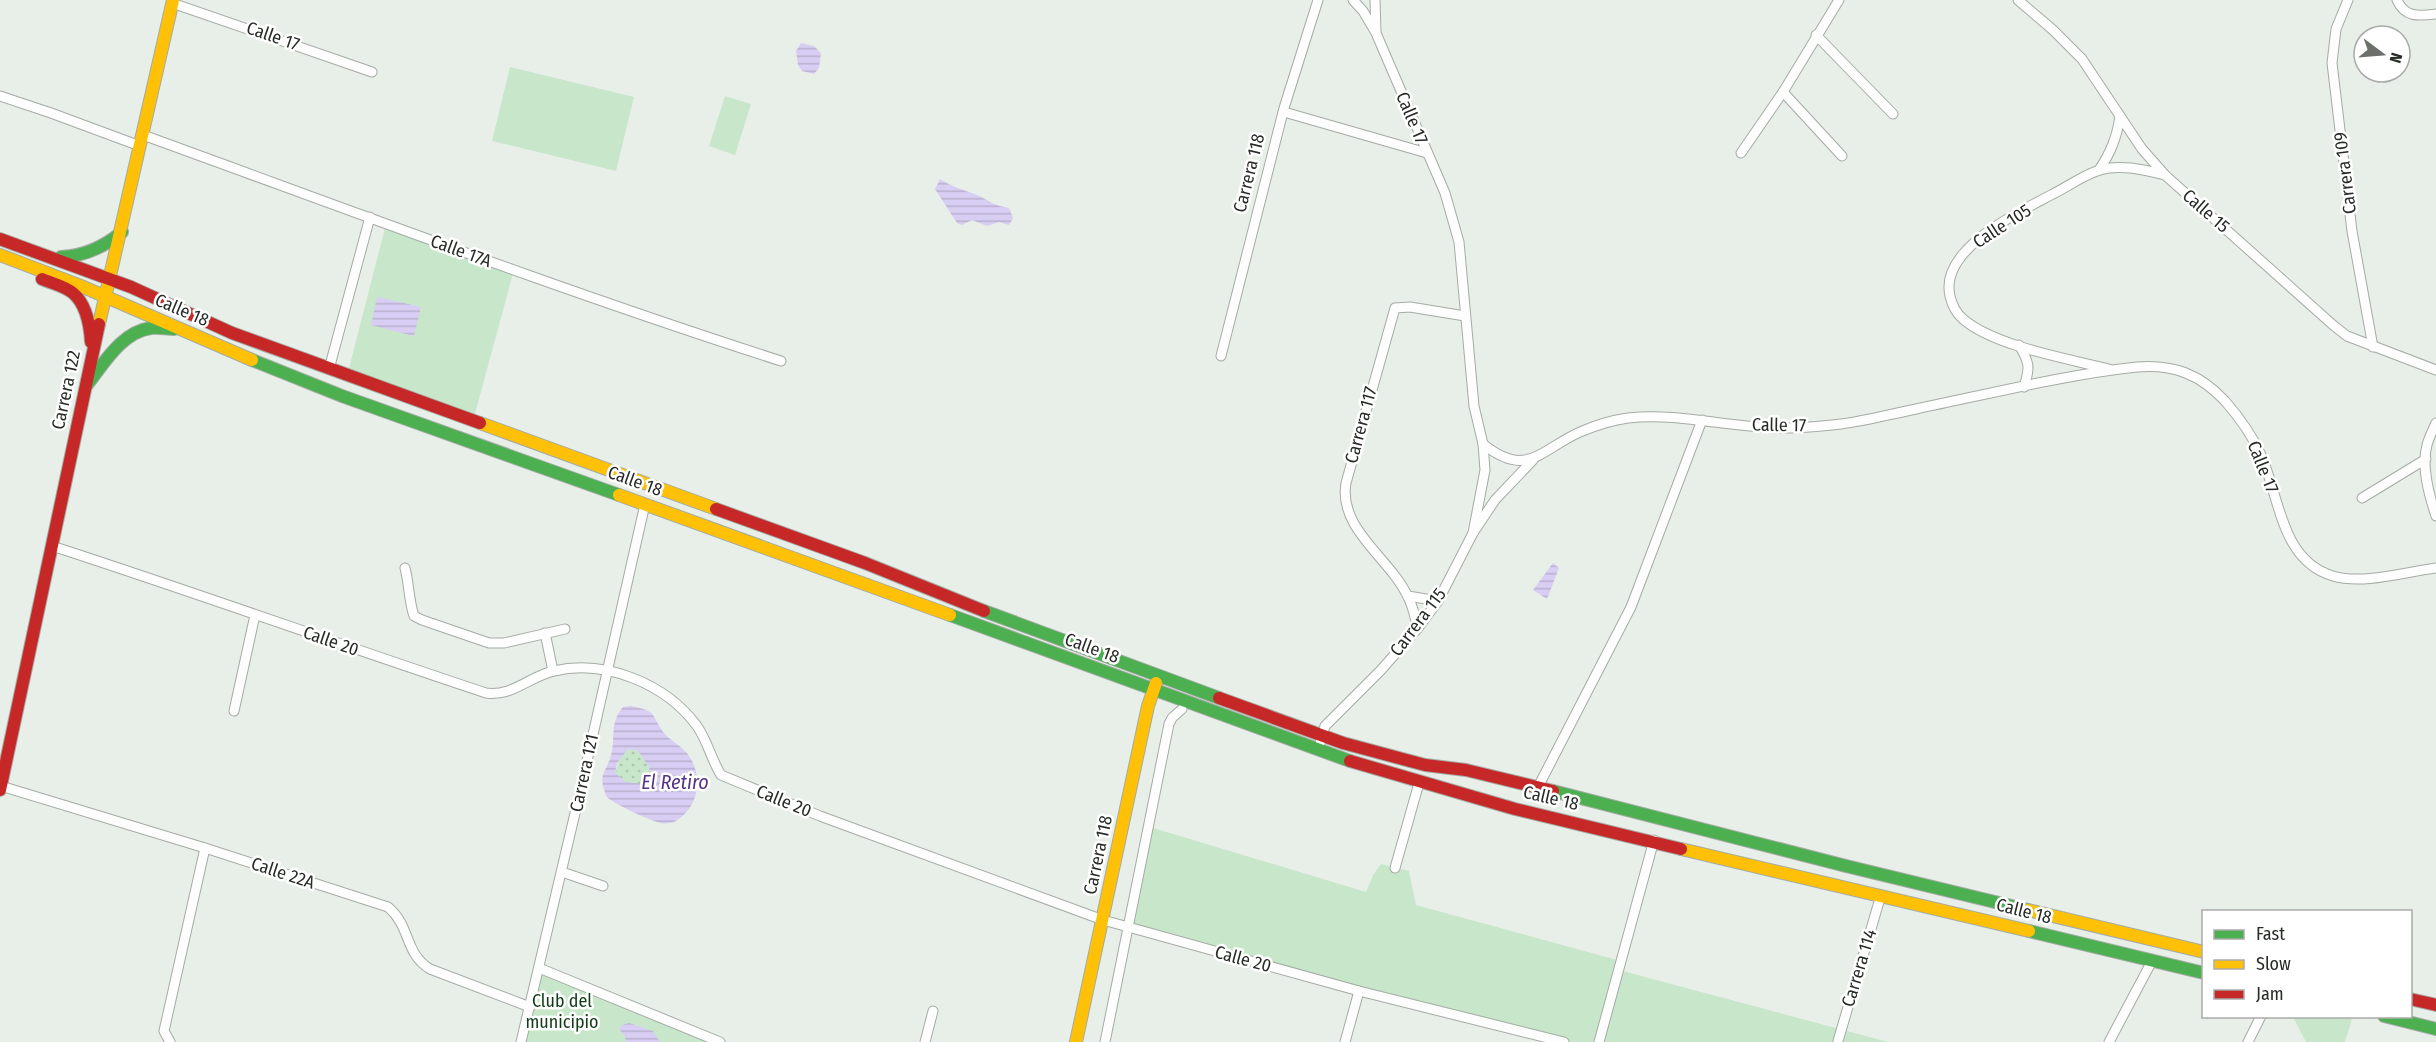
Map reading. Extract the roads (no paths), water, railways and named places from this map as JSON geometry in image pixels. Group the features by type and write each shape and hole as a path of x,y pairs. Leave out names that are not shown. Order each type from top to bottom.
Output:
{"main road":[{"name":"Carrera 122","path":"0,788 92,355 122,232 173,1"},
{"path":"56,258 87,254 105,245 122,232"},
{"path":"122,232 122,271 131,287"},
{"name":"Calle 18","path":"0,238 131,287 232,333 865,563 970,606 1322,736 1425,765 1466,770 1538,787 1846,866 2202,952"},
{"path":"0,255 10,265 72,292 83,308 90,328 92,355"},
{"name":"Calle 18","path":"0,255 333,392 1318,750 1419,783 1515,809 1654,840 2202,973"},
{"path":"86,387 118,346 131,335 149,328 180,329"},
{"name":"Carrera 118","path":"1076,1042 1158,675"},
{"path":"2412,999 2436,1005"},
{"path":"2389,1018 2436,1029"}],"street":[{"name":"Carrera 118","path":"1221,356 1284,112 1318,0"},
{"name":"Calle 17","path":"1353,0 1363,11 1376,33 1445,193 1459,242 1474,406 1483,444 1485,470 1473,533"},
{"path":"1375,0 1376,33"},
{"path":"1741,153 1783,92 1839,0"},
{"name":"Calle 15","path":"2018,0 2082,59 2142,149 2165,175 2333,325 2348,336 2373,347 2436,370"},
{"name":"Carrera 109","path":"2348,0 2336,29 2332,63 2352,231 2373,347"},
{"path":"2397,0 2407,14 2415,16 2436,14"},
{"name":"Calle 17","path":"173,1 372,72"},
{"path":"1816,35 1893,114"},
{"path":"1783,92 1842,156"},
{"name":"Calle 17A","path":"0,96 370,218 650,319 781,361"},
{"path":"1284,112 1427,153"},
{"path":"2099,170 2113,145 2120,116"},
{"name":"Calle 105","path":"2112,370 2019,345 1979,331 1962,318 1952,306 1948,287 1952,268 1964,251 2012,216 2099,170 2139,169 2165,175"},
{"path":"329,369 370,218"},
{"name":"Carrera 117","path":"1418,628 1408,596 1347,511 1343,498 1395,308 1410,307 1465,316"},
{"path":"2019,345 2030,369 2024,387"},
{"name":"Calle 17","path":"1533,460 1581,432 1623,419 1653,416 1785,428 1845,423 2112,370 2167,366 2193,374 2212,387 2239,417 2261,455 2290,540 2299,556 2313,568 2333,576 2356,580 2436,568"},
{"path":"1538,787 1631,607 1702,420"},
{"path":"2436,423 2427,446 2426,459 2426,478 2436,516"},
{"path":"1483,444 1497,455 1516,461 1533,460"},
{"path":"2361,498 2426,459"},
{"name":"Carrera 115","path":"1318,750 1325,726 1381,670 1418,628 1438,601 1473,533 1495,500 1533,460"},
{"name":"Carrera 121","path":"521,1042 645,504"},
{"name":"Calle 20","path":"52,546 200,594 255,615 486,693 496,695 553,671 578,667 606,669 634,679 665,695 685,712 708,743 712,762 720,775 820,816 1128,928 1359,991 1564,1042"},
{"path":"405,568 410,588 411,609 414,616 422,620 489,643 504,643 564,628"},
{"path":"1408,596 1438,601"},
{"path":"234,711 255,615"},
{"path":"545,633 553,671"},
{"path":"1105,1042 1169,724 1182,709"},
{"path":"1395,868 1419,783"},
{"name":"Calle 22A","path":"0,788 205,848 388,907 398,915 412,954 419,963 530,1007"},
{"path":"1599,1042 1654,840"},
{"path":"170,1042 164,1031 205,848"},
{"path":"562,872 603,886"},
{"name":"Carrera 114","path":"1838,1041 1881,895"},
{"path":"2109,1042 2152,961"},
{"path":"539,968 720,1042"},
{"path":"1345,1042 1359,991"},
{"path":"925,1042 933,1011"},
{"path":"2248,1042 2260,1018"}],"water":[{"path":"801,43 814,46 821,53 819,68 814,74 802,71 798,65 796,51"},
{"path":"940,179 1009,208 1013,218 1009,225 999,222 987,226 972,220 962,225 957,223 935,189"},
{"path":"377,297 421,307 414,336 371,325"},
{"path":"1553,563 1559,568 1547,599 1533,590"},
{"name":"El Retiro","path":"631,706 650,712 664,733 691,759 697,779 697,789 690,808 674,822 662,823 650,819 610,800 606,795 603,777 612,752 614,726 623,707","holes":["628,749 638,751 649,767 652,779 644,784 626,782 615,773 617,763"]},
{"path":"629,1023 653,1031 660,1042 626,1042 625,1036 619,1029 622,1025"}],"park label":[{"name":"Club del municipio","path":"562,1011"}]}
